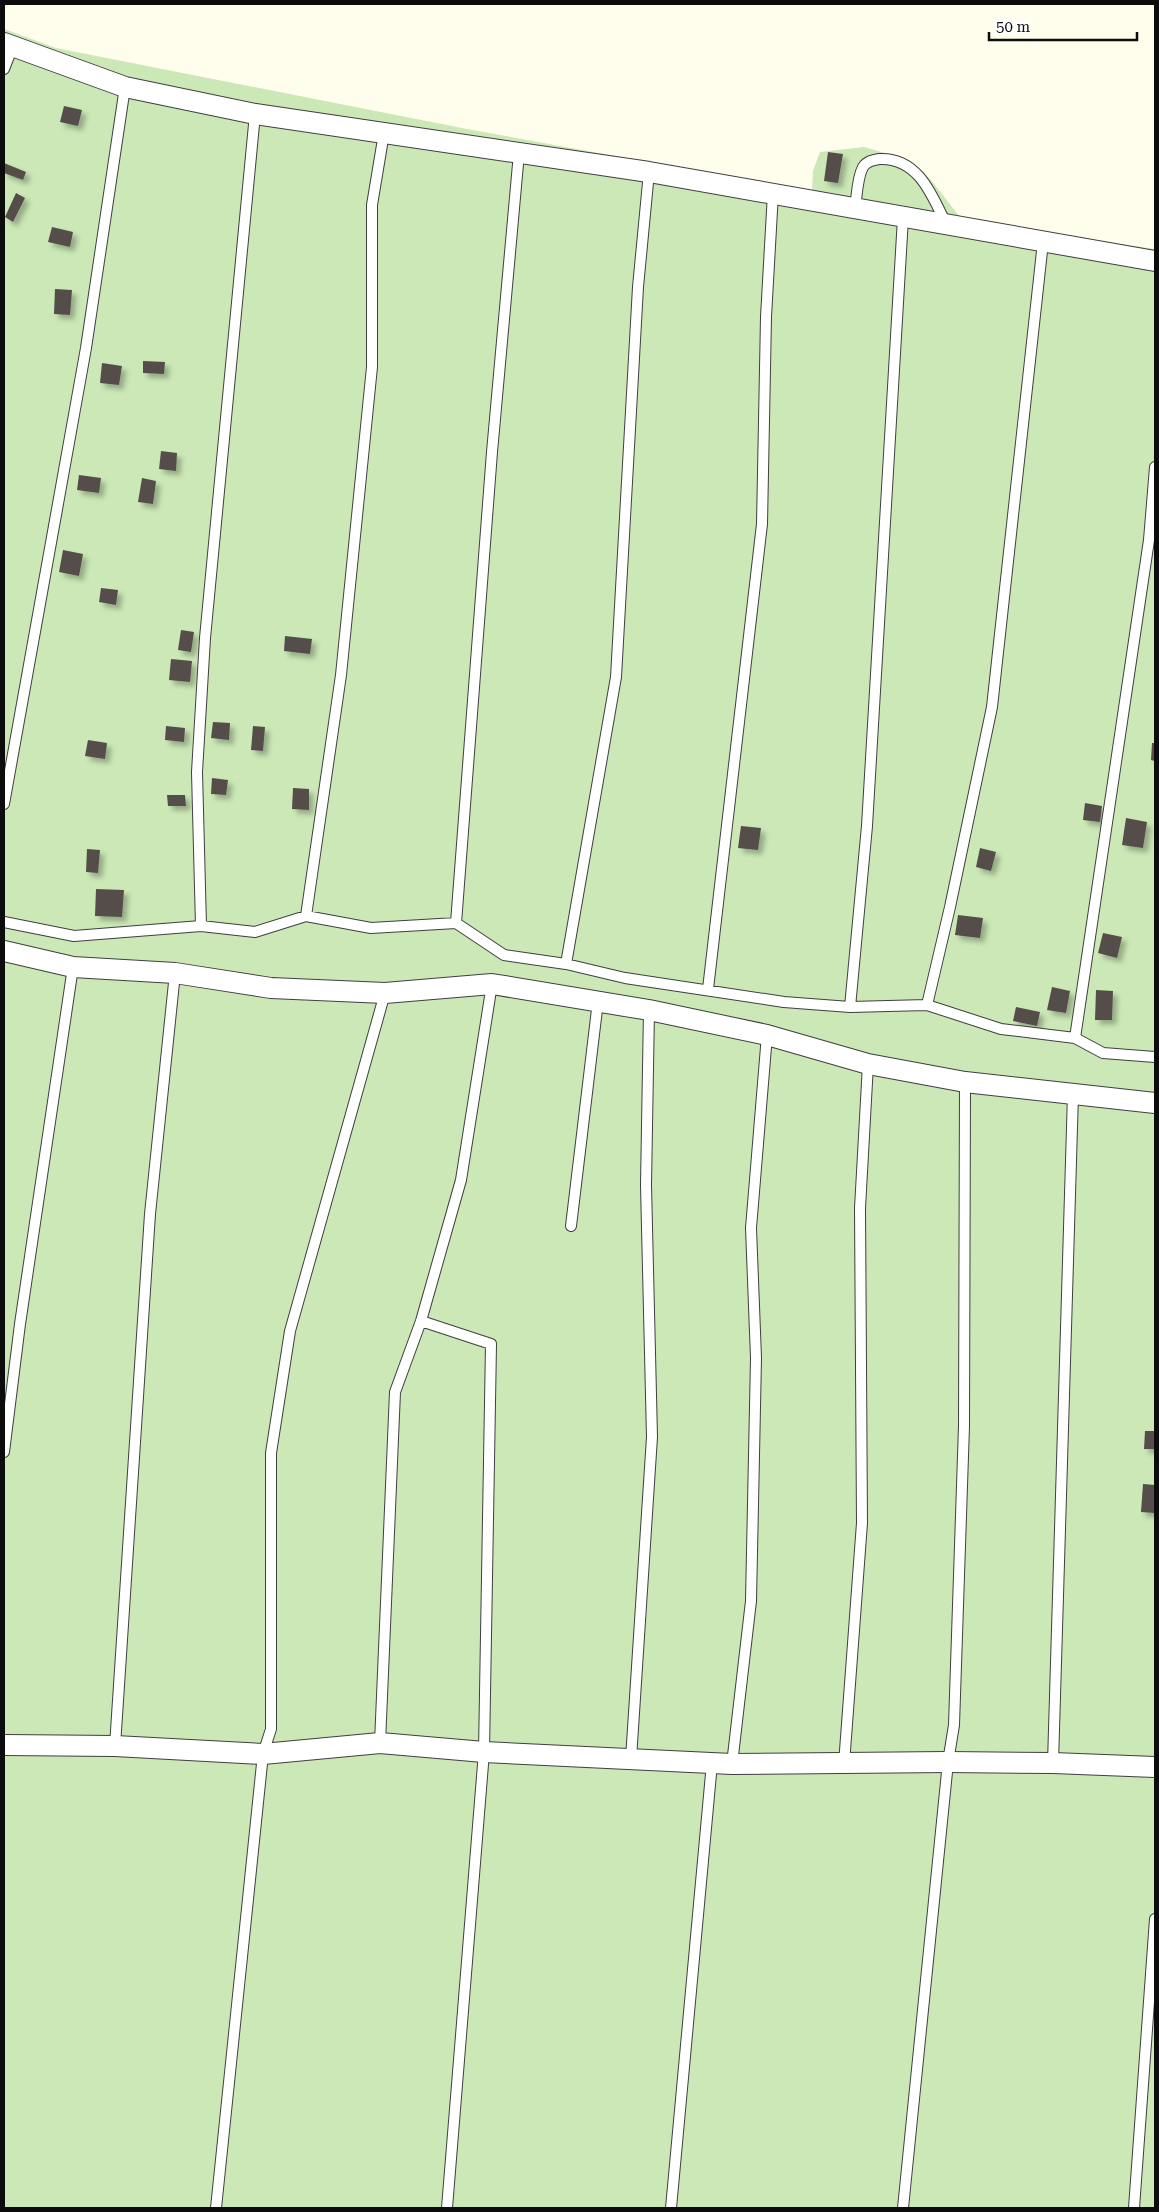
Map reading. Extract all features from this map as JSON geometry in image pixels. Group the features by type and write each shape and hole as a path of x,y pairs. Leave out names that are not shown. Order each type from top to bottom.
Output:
{"street":[{"path":"8,45 125,87 255,114 649,172 1155,261"},
{"path":"4,951 73,967 175,973 271,988 385,993 492,984 649,1010 767,1035 868,1064 965,1082 1155,1103"},
{"path":"4,1745 116,1746 263,1754 380,1743 484,1752 732,1764 948,1762 1053,1763 1155,1767"}],"lane":[{"path":"4,69 8,45"},
{"path":"4,804 86,348 125,87"},
{"path":"202,926 197,772 205,638 255,114"},
{"path":"306,916 344,645 372,367 372,205 384,132"},
{"path":"456,923 490,481 519,153"},
{"path":"855,208 861,170 865,163 872,160 887,159 906,166 927,184 947,225"},
{"path":"566,964 616,677 638,287 649,172"},
{"path":"708,989 762,524 766,317 773,193"},
{"path":"850,1007 867,826 903,218"},
{"path":"927,1005 950,907 992,707 1043,242"},
{"path":"1075,1038 1149,540 1155,467"},
{"path":"4,922 74,936 202,926 254,932 306,916 371,928 456,923 504,955 566,964 625,978 708,989 784,1002 850,1007 927,1005 1001,1029 1075,1038 1103,1053 1155,1057"},
{"path":"4,1452 73,967"},
{"path":"116,1746 150,1214 175,973"},
{"path":"380,1743 395,1392 421,1321 461,1180 492,984"},
{"path":"216,2208 263,1754 272,1729 270,1453 290,1331 385,993"},
{"path":"571,1226 598,1001"},
{"path":"630,1759 652,1437 646,1185 649,1010"},
{"path":"732,1764 751,1601 756,1358 751,1228 767,1035"},
{"path":"844,1764 862,1523 860,1208 868,1064"},
{"path":"903,2208 948,1762 954,1725 964,1436 965,1082"},
{"path":"1053,1763 1073,1094"},
{"path":"421,1321 491,1344 484,1752 447,2208"},
{"path":"671,2208 712,1763"},
{"path":"1134,2208 1155,1920"}],"green space":[{"path":"4,29 56,48 467,129 812,192 813,171 820,152 864,147 909,160 931,180 963,221 1155,249 1155,2208 4,2208"}],"building":[{"path":"64,106 82,110 78,126 60,122"},
{"path":"828,152 843,154 838,183 824,181"},
{"path":"4,163 26,172 23,180 4,173"},
{"path":"16,193 25,198 13,222 5,217"},
{"path":"52,227 73,232 70,247 48,242"},
{"path":"55,289 72,290 70,315 54,314"},
{"path":"143,361 165,362 164,374 143,373"},
{"path":"102,363 122,366 119,385 100,383"},
{"path":"161,451 177,453 176,471 159,469"},
{"path":"79,475 101,478 99,493 77,490"},
{"path":"142,478 156,481 153,504 138,502"},
{"path":"63,550 83,554 79,576 59,572"},
{"path":"101,588 118,590 116,605 99,602"},
{"path":"181,630 194,632 191,652 178,650"},
{"path":"285,636 312,639 310,654 284,651"},
{"path":"171,659 192,661 190,682 169,680"},
{"path":"213,722 230,723 229,740 211,738"},
{"path":"166,726 185,728 184,742 165,740"},
{"path":"253,726 265,727 263,751 251,750"},
{"path":"88,740 107,743 105,759 85,756"},
{"path":"1152,743 1155,743 1155,761 1151,760"},
{"path":"212,778 228,780 226,795 211,794"},
{"path":"293,788 309,789 309,810 292,809"},
{"path":"167,795 185,795 186,806 168,806"},
{"path":"1085,803 1102,806 1100,822 1083,820"},
{"path":"1126,818 1147,822 1143,848 1122,845"},
{"path":"741,826 761,828 758,850 738,848"},
{"path":"980,848 996,852 991,871 976,867"},
{"path":"87,849 100,850 98,873 86,872"},
{"path":"96,889 124,890 122,917 95,916"},
{"path":"958,915 983,918 980,938 955,935"},
{"path":"1103,933 1122,937 1117,958 1098,953"},
{"path":"1052,987 1070,991 1066,1013 1047,1010"},
{"path":"1096,990 1113,991 1112,1020 1095,1020"},
{"path":"1016,1007 1040,1012 1037,1026 1013,1021"},
{"path":"1145,1431 1155,1431 1155,1449 1144,1449"},
{"path":"1143,1484 1155,1485 1155,1513 1141,1512"}]}
